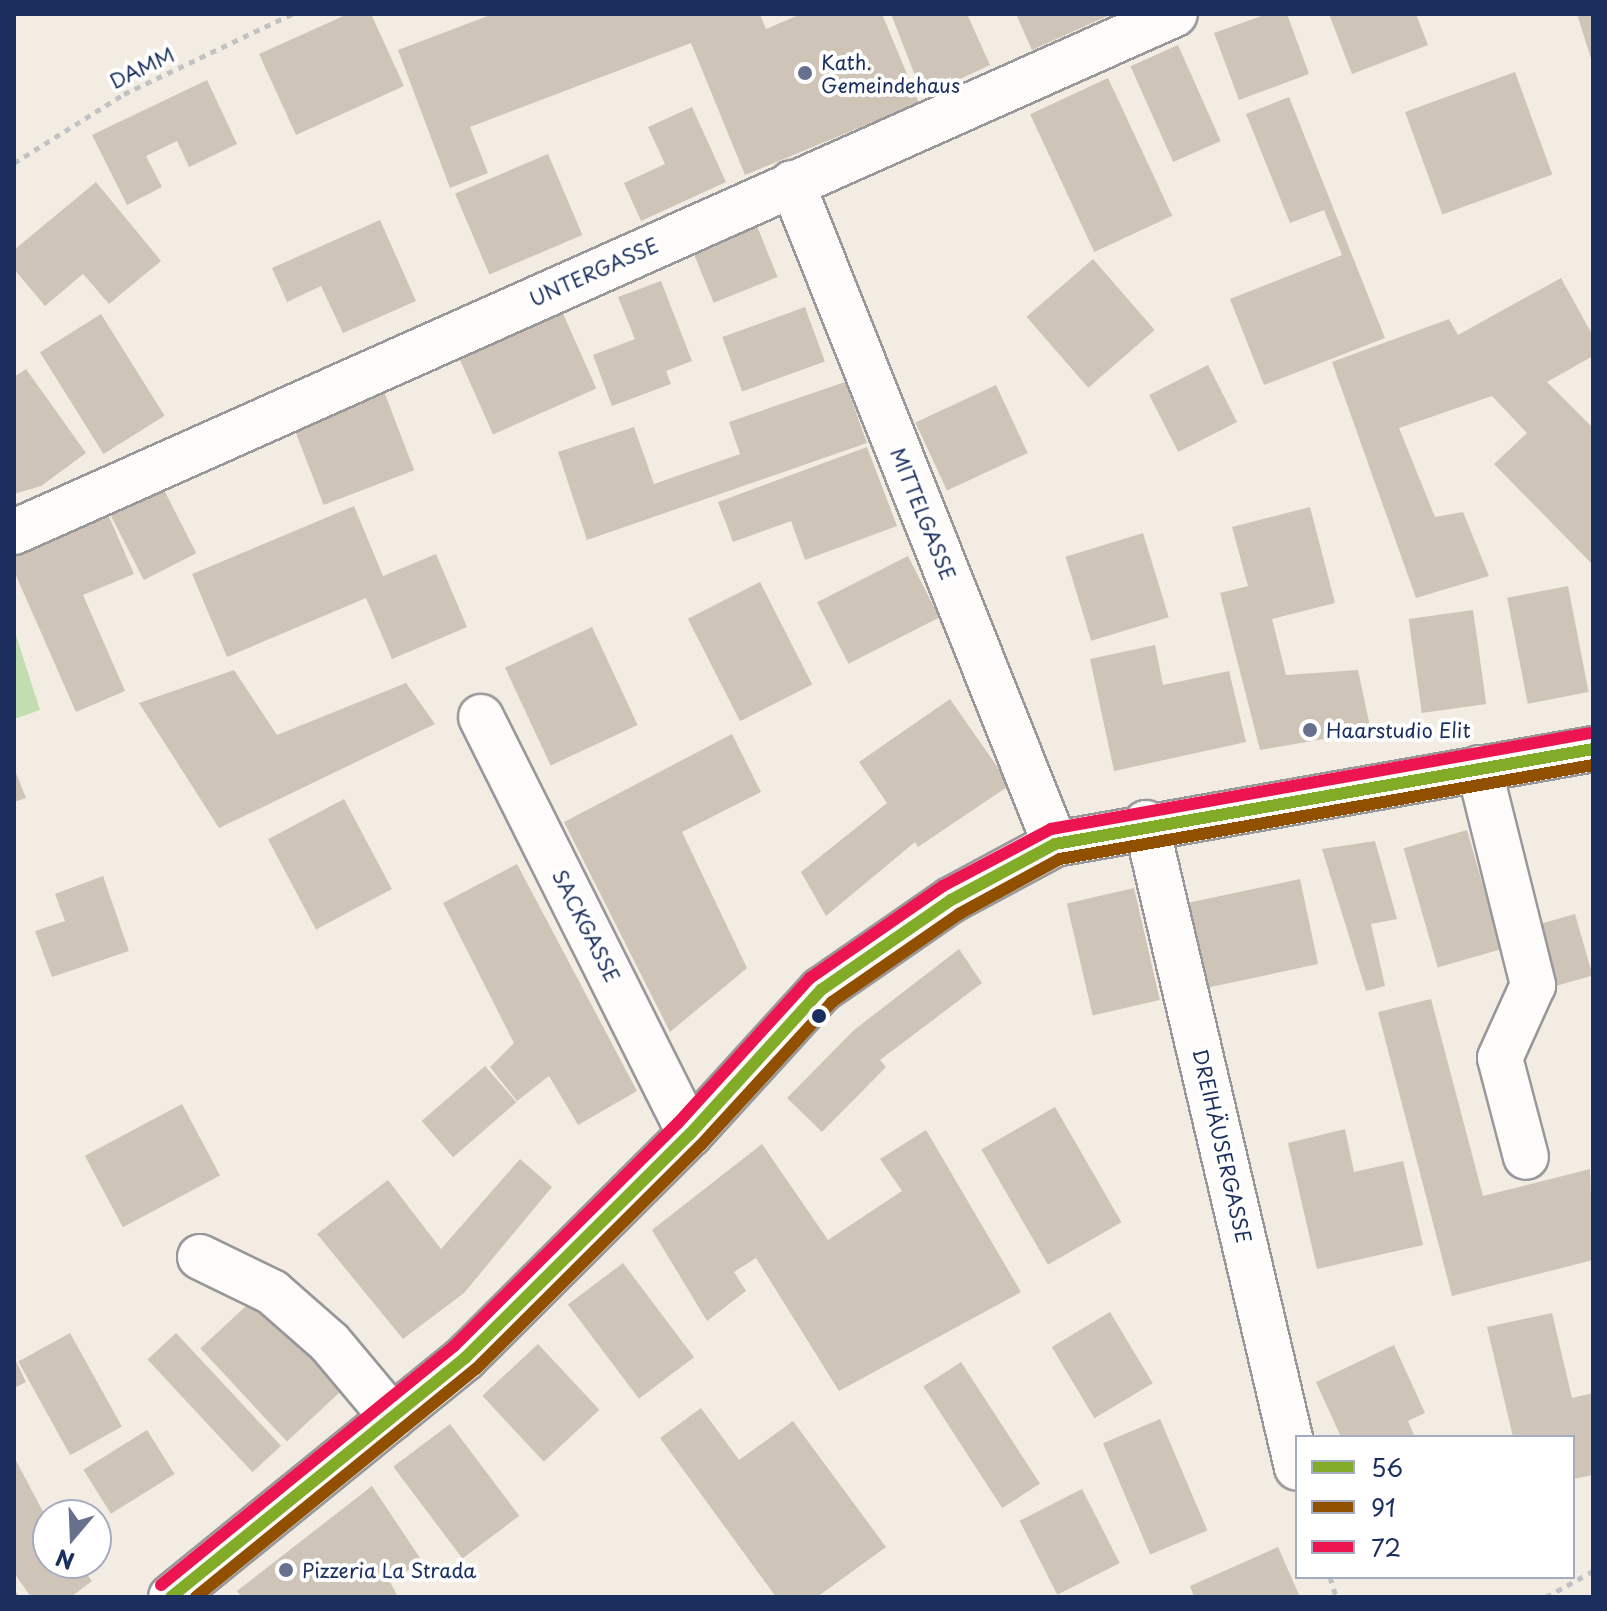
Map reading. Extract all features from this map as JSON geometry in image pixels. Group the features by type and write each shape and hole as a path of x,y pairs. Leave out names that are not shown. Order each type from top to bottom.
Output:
{"street":[{"name":"UNTERGASSE","path":"14,532 1175,14"},
{"name":"MITTELGASSE","path":"792,183 1055,844"},
{"name":"SACKGASSE","path":"481,717 690,1134"},
{"path":"171,1597 465,1358 690,1134 790,1022 859,959 1055,844 1146,823 1593,749"},
{"path":"1479,768 1533,985 1500,1058 1526,1157"},
{"name":"DREIHÄUSERGASSE","path":"1146,823 1295,1459"},
{"path":"200,1257 272,1292 330,1343 392,1417"}],"path":[{"name":"DAMM","path":"14,163 124,94 292,14"},
{"path":"1546,1597 1593,1571"}],"green space":[{"path":"14,629 40,710 14,719"}],"building":[{"path":"348,14 371,14 404,86 296,135 259,54"},
{"path":"493,14 760,14 766,29 801,14 882,14 919,103 745,175 691,43 470,127 488,173 450,188 398,50"},
{"path":"891,14 967,14 990,65 923,96"},
{"path":"1016,14 1112,14 1032,50"},
{"path":"1267,14 1287,14 1309,74 1239,100 1214,33"},
{"path":"1329,14 1416,14 1428,45 1352,74"},
{"path":"1577,14 1593,14 1593,62 1592,62"},
{"path":"1178,45 1221,141 1173,162 1130,66"},
{"path":"1515,72 1552,174 1442,214 1405,112"},
{"path":"1108,78 1172,216 1094,252 1030,114"},
{"path":"207,80 237,144 189,167 177,141 146,156 162,187 127,205 92,135"},
{"path":"1289,97 1385,338 1264,385 1230,299 1342,255 1324,210 1290,223 1246,114"},
{"path":"692,107 726,182 641,221 624,183 665,164 648,127"},
{"path":"548,154 582,235 489,274 455,193"},
{"path":"96,182 161,261 109,304 83,274 45,306 14,269 14,250"},
{"path":"380,220 416,301 343,333 321,286 287,302 272,268"},
{"path":"757,226 778,277 714,303 693,252"},
{"path":"1093,259 1155,330 1088,388 1027,317"},
{"path":"1561,278 1593,336 1593,356 1547,382 1593,428 1593,565 1494,464 1527,433 1492,396 1399,428 1435,517 1463,512 1489,576 1416,598 1332,362 1449,319 1458,335"},
{"path":"661,281 692,361 666,371 671,384 612,406 593,355 635,339 618,297"},
{"path":"805,307 825,362 742,392 722,337"},
{"path":"561,309 596,388 493,434 458,355"},
{"path":"101,314 165,416 104,454 40,352"},
{"path":"1208,365 1237,422 1178,452 1149,395"},
{"path":"26,369 86,453 41,486 14,494 14,377"},
{"path":"845,382 867,443 587,540 558,452 634,427 654,484 740,454 729,422"},
{"path":"996,385 1028,453 947,491 915,423"},
{"path":"383,389 414,470 324,505 292,424"},
{"path":"867,447 897,526 805,560 791,521 733,542 718,502"},
{"path":"160,482 196,553 144,580 107,509"},
{"path":"354,506 383,576 436,554 467,627 392,659 366,598 227,657 192,574"},
{"path":"1310,507 1335,603 1272,619 1286,675 1358,670 1371,731 1260,750 1220,593 1248,586 1232,527"},
{"path":"107,512 134,574 83,595 125,691 76,712 14,571 14,552"},
{"path":"1143,533 1169,617 1091,641 1066,557"},
{"path":"908,556 939,617 848,664 817,602"},
{"path":"760,582 812,684 740,721 688,619"},
{"path":"1568,586 1589,692 1528,704 1507,598"},
{"path":"1473,610 1486,704 1422,713 1409,619"},
{"path":"592,627 638,725 551,765 505,668"},
{"path":"1155,645 1163,685 1229,671 1246,742 1114,771 1090,659"},
{"path":"234,670 277,735 406,683 435,724 219,828 139,703"},
{"path":"950,699 1010,785 918,847 915,842 826,916 801,872 887,803 859,762"},
{"path":"732,734 761,792 682,832 747,968 670,1032 564,822"},
{"path":"14,768 26,798 14,802"},
{"path":"344,799 392,889 316,929 268,839"},
{"path":"1467,830 1501,949 1438,967 1404,848"},
{"path":"1375,841 1397,919 1371,924 1385,986 1366,991 1322,849"},
{"path":"517,864 637,1091 578,1125 549,1076 517,1101 490,1067 514,1043 443,903"},
{"path":"103,876 129,951 52,977 35,931 65,921 55,894"},
{"path":"1300,879 1318,964 1206,988 1188,903"},
{"path":"1134,888 1160,1000 1093,1016 1067,904"},
{"path":"1575,914 1593,976 1554,987 1537,925"},
{"path":"959,949 982,983 880,1060 886,1067 822,1132 787,1098 854,1030"},
{"path":"1431,999 1483,1196 1590,1169 1593,1260 1452,1296 1378,1012"},
{"path":"485,1066 516,1102 453,1157 422,1121"},
{"path":"182,1104 220,1176 123,1227 85,1156"},
{"path":"1055,1107 1122,1222 1048,1265 981,1150"},
{"path":"1345,1129 1354,1172 1403,1161 1423,1245 1317,1269 1288,1143"},
{"path":"926,1130 1021,1292 839,1391 756,1258 734,1272 746,1291 707,1321 652,1230 762,1144 828,1240 902,1191 880,1159"},
{"path":"520,1159 552,1187 464,1293 403,1339 317,1234 388,1180 441,1249"},
{"path":"623,1263 694,1357 639,1399 568,1305"},
{"path":"261,1292 348,1385 287,1441 200,1349"},
{"path":"1110,1312 1153,1383 1094,1418 1052,1347"},
{"path":"1552,1313 1572,1398 1593,1393 1593,1475 1575,1479 1575,1435 1513,1435 1487,1327"},
{"path":"70,1333 122,1427 70,1455 18,1362"},
{"path":"176,1333 281,1446 253,1472 147,1360"},
{"path":"538,1344 599,1410 544,1462 482,1396"},
{"path":"1394,1345 1425,1413 1408,1421 1414,1435 1340,1435 1316,1382"},
{"path":"14,1357 26,1382 14,1388"},
{"path":"961,1362 1040,1484 1002,1508 923,1387"},
{"path":"701,1408 739,1460 793,1421 886,1547 817,1597 776,1597 660,1438"},
{"path":"1160,1419 1207,1530 1150,1555 1103,1443"},
{"path":"450,1424 519,1516 463,1559 393,1467"},
{"path":"147,1430 175,1474 112,1513 112,1499 102,1499 83,1470"},
{"path":"14,1457 36,1499 32,1499 32,1579 92,1581 71,1597 31,1597 14,1573"},
{"path":"372,1486 422,1561 390,1582 398,1597 242,1597 237,1591"},
{"path":"1082,1489 1120,1563 1057,1595 1020,1521"},
{"path":"1278,1547 1300,1597 1194,1597 1190,1586"}],"transit line":[{"name":"72","path":"161,1585 454,1346 678,1123 810,978 943,886 1051,829 1590,733"},
{"name":"56","path":"171,1597 465,1358 690,1134 821,990 951,900 1055,844 1593,749"},
{"name":"91","path":"196,1597 476,1369 701,1145 832,1002 959,914 1060,859 1593,765"}],"place":[{"name":"Kath. Gemeindehaus","path":"805,73"},
{"name":"Haarstudio Elit","path":"1310,730"},
{"name":"Pizzeria La Strada","path":"286,1570"}]}
